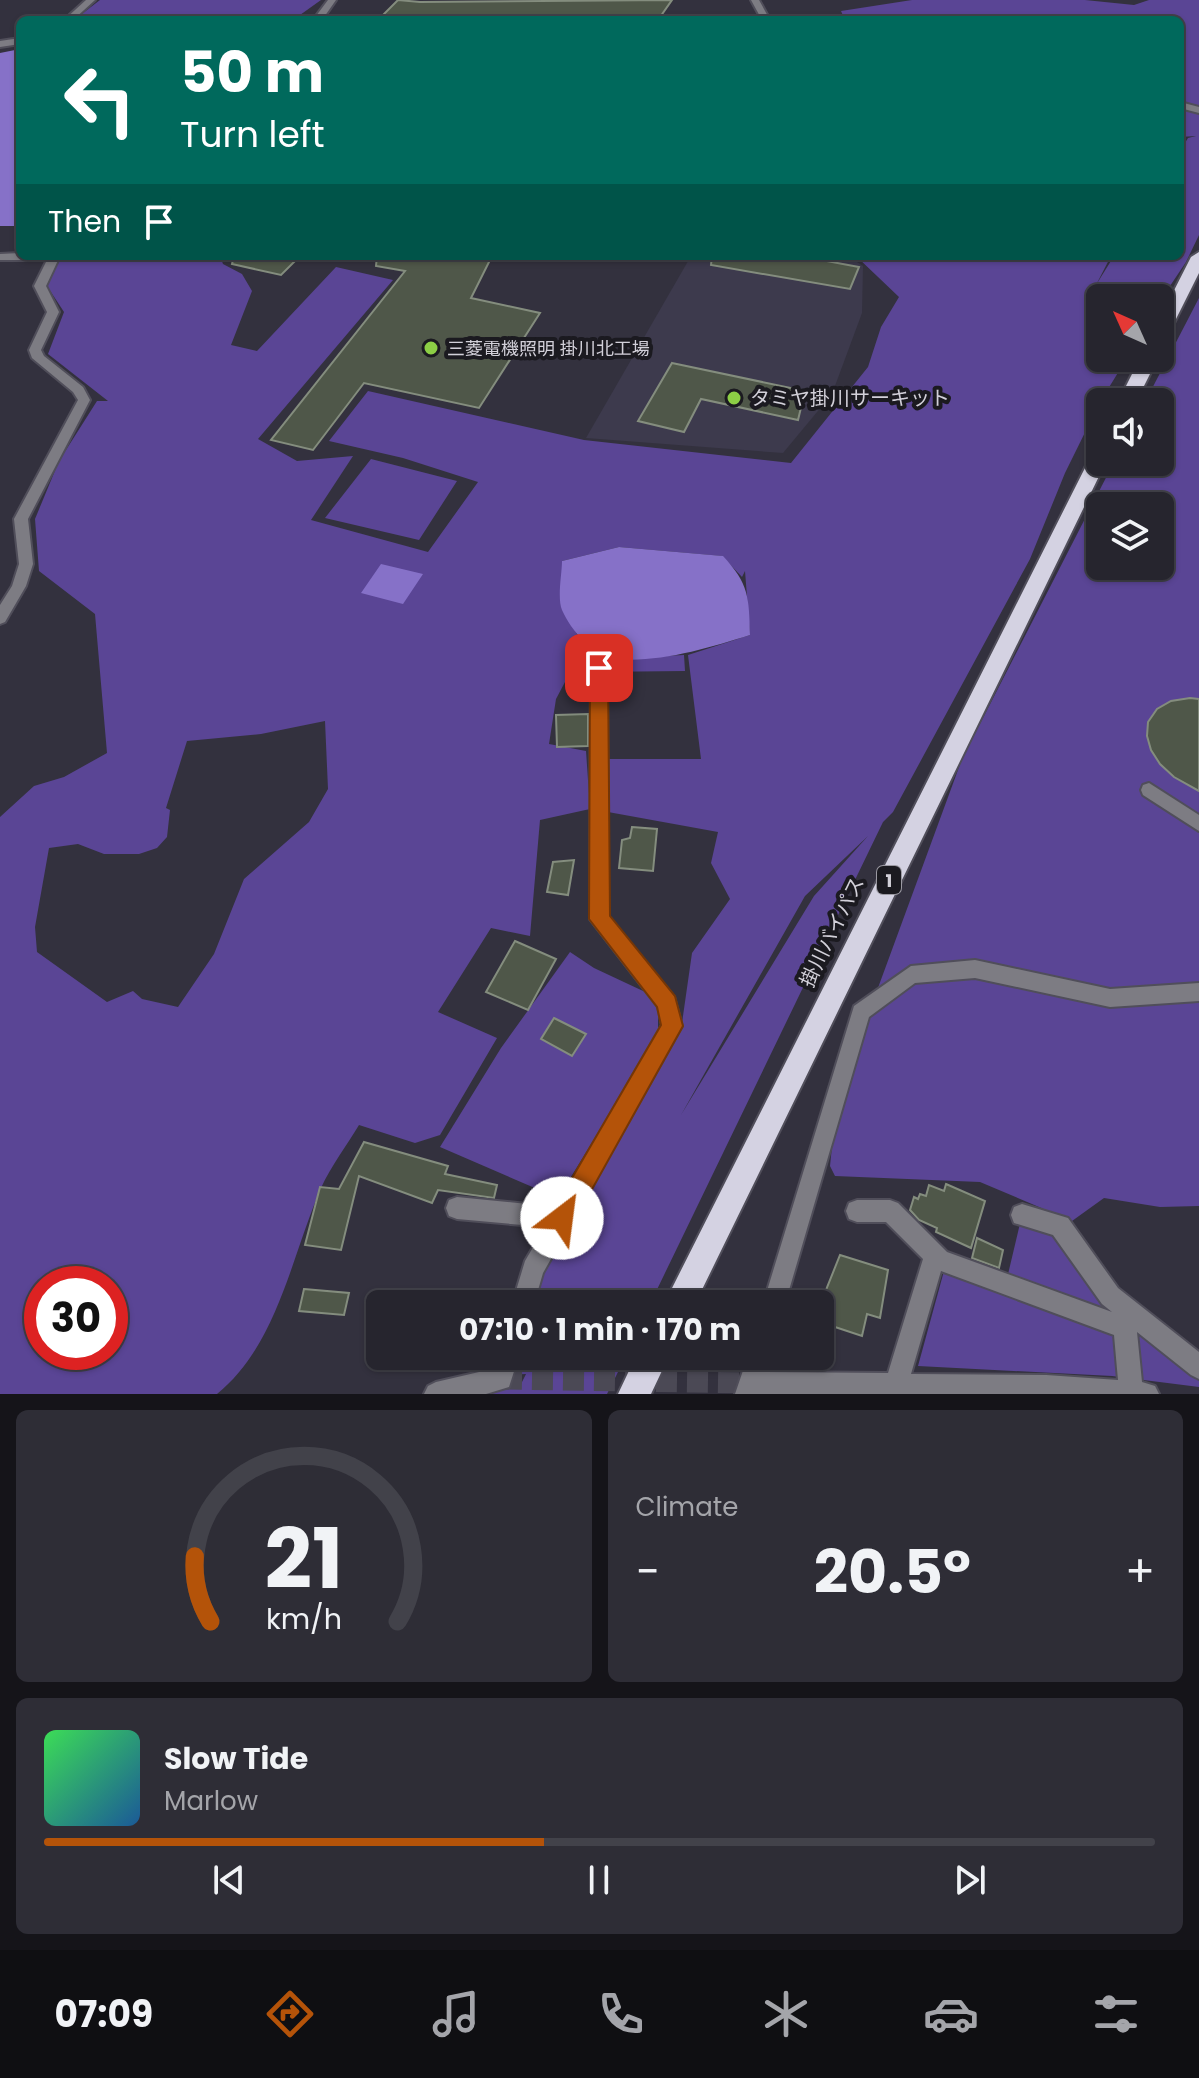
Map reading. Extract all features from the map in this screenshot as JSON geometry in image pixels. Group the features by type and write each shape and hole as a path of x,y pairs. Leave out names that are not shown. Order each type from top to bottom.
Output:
{"highway":[{"path":"1174,307 1199,257"},
{"name":"掛川バイパス","path":"686,1290 1090,476"},
{"path":"634,1394 646,1370"}],"street":[{"path":"73,16 91,0"},
{"path":"0,618 19,586 26,564 21,519 84,400 83,395 38,358 35,350 53,312 40,286 52,260"},
{"path":"527,1290 533,1269 672,1026 667,1003 599,919 599,668"},
{"path":"1149,790 1199,824"},
{"path":"778,1290 861,1012 911,975 975,969 1110,998 1199,992"},
{"path":"457,1208 562,1218"},
{"path":"857,1211 890,1211 940,1260 1125,1328 1131,1393"},
{"path":"1022,1215 1060,1226 1110,1296 1199,1367"},
{"path":"896,1385 932,1264 940,1260"},
{"path":"436,1394 501,1379 504,1370"},
{"path":"749,1388 896,1385 1147,1394"}],"shaded area":[{"path":"100,0 321,0 299,16 79,16"},
{"path":"912,0 1085,0 1134,5 1149,0 1199,0 1199,107 1184,103 1184,16 843,16 841,11"},
{"path":"16,50 16,226 0,226 0,53"},
{"path":"1184,106 1199,110 1199,235 1186,262 1171,284 1097,284 1112,260 1184,260 1184,144 1188,138 1196,136 1184,137"},
{"path":"60,260 222,260 223,264 242,274 252,291 231,345 257,351 336,267 393,280 258,439 297,461 353,456 311,520 428,552 478,482 403,458 329,441 368,391 584,440 791,463 868,367 881,327 899,297 860,260 1109,260 1097,284 1086,284 1086,372 1118,372 1109,388 1086,388 1086,430 1030,559 893,812 883,822 657,1290 538,1290 543,1274 681,1030 692,953 730,899 711,863 718,832 608,812 609,759 701,759 688,655 750,635 745,571 742,577 722,556 619,547 562,561 575,630 582,642 607,655 640,658 684,655 685,671 592,672 565,682 556,699 549,744 586,751 590,809 540,820 530,936 491,928 438,1012 497,1038 440,1135 415,1143 359,1125 321,1188 269,1325 238,1374 217,1394 0,1394 0,817 34,786 64,777 107,753 95,614 39,571 35,519 59,461 97,401 108,401 48,354 64,312 45,283","holes":["325,721 328,789 309,822 244,879 214,954 178,1007 142,999 133,991 107,1002 37,952 35,927 49,848 78,844 104,854 139,854 157,848 167,837 170,810 166,808 187,741 261,734","868,836 814,896 681,1115 805,896"]},
{"name":"タミヤ掛川サーキット","path":"689,260 854,260 863,266 862,313 832,394 783,453 586,438"},
{"path":"1199,298 1199,1206 1160,1207 1104,1198 1072,1221 980,1182 835,1176 830,1166 839,1079 864,1026 962,759 1086,517 1086,580 1174,580 1174,492 1099,492 1107,476 1174,476 1174,388 1152,388 1161,372 1174,372 1174,346"},
{"path":"371,459 457,481 419,540 325,518"},
{"path":"619,547 723,556 743,583 750,635 666,657 632,660 599,653 577,634 562,610 562,561"},
{"path":"381,564 423,574 403,604 361,593"},
{"path":"570,952 594,968 658,998 658,1035 558,1198 440,1147 501,1048"},
{"path":"1022,1215 1060,1226 1108,1302 1199,1371 1199,1387 1112,1376 918,1366 947,1260 1005,1287"},
{"path":"509,1370 619,1370 607,1394 473,1394 477,1388 520,1386 526,1374 507,1375"}],"building":[{"path":"398,0 672,0 661,16 382,16"},
{"path":"233,260 295,261 281,275 232,264"},
{"name":"三菱電機照明 掛川北工場","path":"377,260 490,260 471,298 540,313 479,408 364,383 313,450 271,440 405,271 376,266"},
{"path":"712,260 821,260 859,267 850,289 711,265"},
{"path":"672,363 805,391 798,420 701,399 684,432 638,421"},
{"path":"1199,699 1199,791 1174,777 1160,764 1147,736 1148,722 1157,709 1171,701"},
{"path":"588,714 588,746 557,747 556,715"},
{"path":"632,827 657,829 653,871 619,868 622,840 630,838"},
{"path":"574,860 568,895 547,892 553,862"},
{"path":"515,941 556,959 528,1010 486,992"},
{"path":"554,1018 586,1034 572,1056 541,1039"},
{"path":"364,1142 448,1166 445,1174 497,1185 494,1198 438,1190 432,1203 359,1176 341,1250 305,1245 320,1187 339,1189"},
{"path":"946,1184 985,1201 971,1248 936,1232 937,1228 919,1220 910,1210 914,1197 918,1199 920,1194 926,1196 929,1185 944,1191"},
{"path":"977,1238 1003,1250 999,1268 972,1258"},
{"path":"840,1255 888,1270 880,1318 867,1314 862,1336 834,1327 834,1290 826,1290"},
{"path":"304,1289 349,1293 344,1315 299,1311"}],"tunnel":[{"path":"501,1379 751,1383"}],"place":[{"name":"三菱電機照明 掛川北工場","path":"431,348"},
{"name":"タミヤ掛川サーキット","path":"734,398"}],"route":[{"path":"562,1218 672,1026 667,1003 599,919 599,668"}]}
